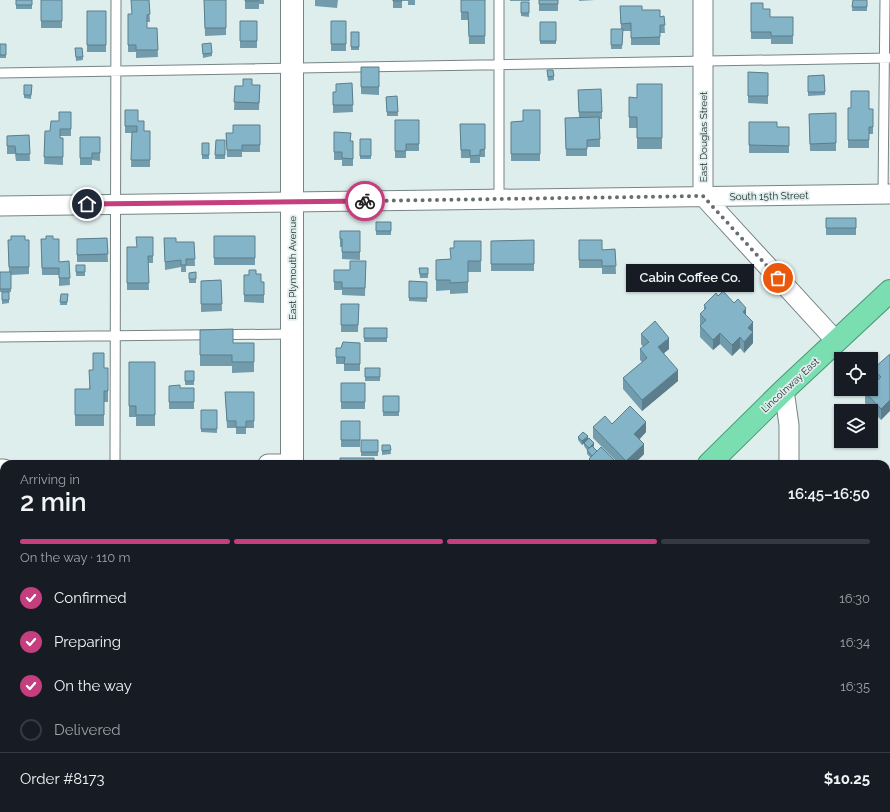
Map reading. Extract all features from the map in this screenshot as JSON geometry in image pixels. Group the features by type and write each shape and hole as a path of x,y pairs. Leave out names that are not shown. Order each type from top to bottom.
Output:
{"highway":[{"name":"Lincolnway East","path":"713,460 784,390 838,342 890,291"}],"main road":[{"name":"East Plymouth Avenue","path":"292,0 292,460"}],"street":[{"name":"East Douglas Street","path":"703,0 703,196 838,342"},
{"name":"South 15th Street","path":"0,206 886,194"},
{"path":"784,390 789,425 789,460"}],"lane":[{"path":"115,460 116,0"},
{"path":"499,0 499,200"},
{"path":"885,0 887,58 886,194"},
{"path":"0,73 499,66 887,58"},
{"path":"0,337 292,334"}],"building":[{"path":"16,0 32,0 32,5 16,5"},
{"path":"41,0 62,0 62,21 41,21"},
{"path":"131,0 149,0 150,14 147,15 147,28 157,28 158,50 136,50 136,45 128,45 128,14 132,14"},
{"path":"204,0 226,0 226,28 205,28"},
{"path":"259,0 259,1 245,1"},
{"path":"461,0 485,0 485,36 469,36 468,12 461,12"},
{"path":"539,0 558,0 558,4 539,4"},
{"path":"853,0 867,0 867,7 852,7"},
{"path":"521,2 529,2 529,13 521,13"},
{"path":"751,3 763,3 763,9 770,9 770,17 793,17 793,36 771,36 771,32 751,32"},
{"path":"620,6 642,6 642,10 660,10 660,17 664,16 665,25 660,25 660,37 631,38 631,23 621,24"},
{"path":"87,11 106,11 106,45 87,45"},
{"path":"240,21 257,21 257,41 240,41"},
{"path":"331,21 346,21 346,44 331,44"},
{"path":"540,22 556,22 556,41 540,41"},
{"path":"611,29 623,29 622,45 611,45"},
{"path":"351,32 359,32 359,47 351,47"},
{"path":"211,43 212,53 203,54 202,44"},
{"path":"0,44 6,44 6,55 0,55"},
{"path":"75,48 82,48 83,57 76,57"},
{"path":"361,67 379,67 379,87 361,87"},
{"path":"547,70 553,70 554,76 548,77"},
{"path":"748,72 768,73 768,96 748,96"},
{"path":"824,75 825,92 808,92 808,76"},
{"path":"243,79 252,79 252,85 260,85 259,103 234,102 235,86 243,86"},
{"path":"352,83 353,105 333,105 333,92 336,92 336,84"},
{"path":"637,84 662,84 662,138 637,138 637,117 629,117 629,97 637,98"},
{"path":"24,85 32,85 31,95 24,95"},
{"path":"601,89 602,112 579,112 578,90"},
{"path":"851,91 869,91 869,109 873,109 873,127 869,127 869,140 848,140 848,108 851,108"},
{"path":"397,96 398,112 387,112 386,97"},
{"path":"125,110 138,110 138,121 144,121 144,131 150,131 150,160 131,160 132,132 137,132 137,126 125,126"},
{"path":"523,110 540,110 540,154 511,154 511,122 523,121"},
{"path":"59,112 71,112 71,129 60,129 60,138 63,138 63,157 44,157 45,131 50,131 51,121 59,121"},
{"path":"836,113 836,143 810,144 809,114"},
{"path":"599,117 600,139 587,140 587,149 566,149 565,118"},
{"path":"395,120 419,120 419,144 406,144 406,151 395,151"},
{"path":"749,122 777,122 777,127 789,127 789,146 749,145"},
{"path":"460,124 485,124 485,149 480,150 480,155 470,156 470,150 461,150"},
{"path":"233,125 260,125 260,145 242,145 242,150 227,150 226,133 233,133"},
{"path":"334,132 351,133 350,141 353,141 353,159 342,158 342,152 334,152"},
{"path":"29,135 30,154 16,154 15,146 7,146 7,136"},
{"path":"80,137 100,137 100,153 92,153 92,158 80,158"},
{"path":"360,139 371,139 371,156 360,156"},
{"path":"216,140 225,140 225,155 215,155"},
{"path":"202,143 209,143 209,155 202,155"},
{"path":"826,218 856,218 856,228 826,228"},
{"path":"376,222 391,222 391,231 376,231"},
{"path":"340,231 360,231 360,252 342,252 342,239 340,239"},
{"path":"11,236 25,236 25,240 29,240 29,267 9,267 8,240 11,240"},
{"path":"46,236 53,236 53,239 59,239 59,262 69,261 70,278 59,278 59,268 42,268 41,239 46,239"},
{"path":"214,236 255,236 255,258 214,258"},
{"path":"136,237 153,237 153,256 148,256 149,283 127,283 127,247 137,247"},
{"path":"107,238 108,254 77,255 77,239"},
{"path":"164,238 176,238 176,242 194,242 195,259 186,259 186,265 181,265 181,260 165,262"},
{"path":"534,240 534,264 491,264 491,241"},
{"path":"579,240 602,240 602,250 615,249 616,266 602,266 602,260 579,260"},
{"path":"454,241 481,241 481,261 468,261 468,282 450,283 450,280 436,280 436,260 451,259 450,248 454,248"},
{"path":"350,261 366,261 365,288 342,288 342,282 334,282 334,270 350,270"},
{"path":"76,265 85,265 85,272 76,272"},
{"path":"419,268 428,268 428,274 420,274"},
{"path":"249,270 256,270 256,274 261,274 261,282 264,282 264,295 244,295 244,275 249,275"},
{"path":"0,272 11,272 11,289 0,289"},
{"path":"196,272 196,279 189,279 189,273"},
{"path":"221,280 222,304 201,304 201,281"},
{"path":"409,281 427,282 427,298 409,298"},
{"path":"723,291 734,303 738,299 746,308 743,312 753,322 748,328 753,332 744,342 740,337 732,345 720,333 713,340 700,326 706,320 700,314 706,308 704,305 716,293 718,296"},
{"path":"2,292 9,292 9,300 2,300"},
{"path":"61,294 68,294 67,302 60,302"},
{"path":"341,304 359,304 358,325 341,325"},
{"path":"655,321 669,338 658,347 678,370 642,400 623,378 647,358 640,349 649,342 641,334"},
{"path":"364,328 387,328 387,338 364,338"},
{"path":"233,329 233,343 254,343 254,362 232,362 232,355 200,355 200,330"},
{"path":"343,342 360,343 360,364 344,364 345,357 336,357 336,348 341,348"},
{"path":"93,353 104,353 104,368 108,368 108,391 104,391 104,415 75,415 75,389 90,389 89,370 93,370"},
{"path":"890,354 890,400 881,409 878,404 869,396 878,396 878,380 881,377 878,374 878,365"},
{"path":"129,362 155,362 155,415 136,415 136,406 129,406"},
{"path":"365,368 380,368 380,377 365,377"},
{"path":"185,371 194,371 194,381 185,381"},
{"path":"341,383 365,383 365,402 341,402"},
{"path":"180,385 180,388 194,388 194,402 169,402 169,386"},
{"path":"225,392 254,392 254,421 246,421 246,427 236,427 236,421 227,421"},
{"path":"383,396 399,396 399,412 383,412"},
{"path":"630,406 646,422 634,434 644,444 627,460 625,460 593,427 605,416 612,424"},
{"path":"201,410 217,410 217,429 201,429"},
{"path":"341,421 360,421 360,440 341,440"},
{"path":"583,432 588,436 582,441 578,437"},
{"path":"589,438 594,443 589,448 584,443"},
{"path":"361,440 378,440 378,452 361,452"},
{"path":"382,445 390,445 391,450 382,451"},
{"path":"592,446 597,451 592,456 587,450"},
{"path":"601,447 614,460 590,460 589,459"},
{"path":"340,458 374,458 374,460 340,460"}],"way so far":[{"path":"365,201 703,196 778,278"}],"place":[{"name":"Cabin Coffee Co.","path":"778,278"}],"route":[{"path":"87,204 365,201"}]}
